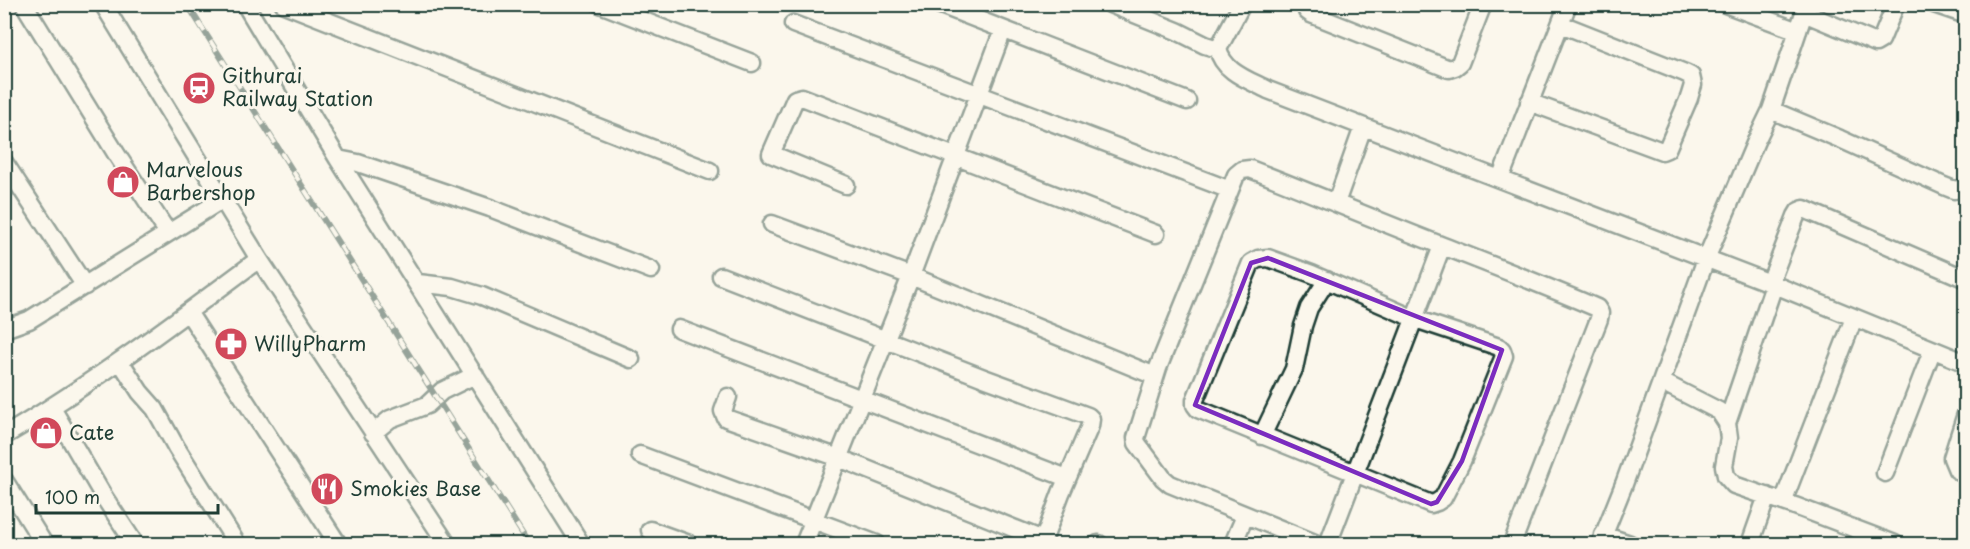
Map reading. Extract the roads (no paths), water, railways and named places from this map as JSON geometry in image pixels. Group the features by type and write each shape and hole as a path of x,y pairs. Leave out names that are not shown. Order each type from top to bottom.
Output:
{"street":[{"path":"24,4 168,233"},
{"path":"103,4 259,259 447,544"},
{"path":"246,4 338,159 581,544"},
{"path":"284,4 710,171"},
{"path":"938,4 1187,101"},
{"path":"1110,4 1218,49"},
{"path":"1242,4 1218,49 1223,62 1234,72 1268,90 1772,284 1965,363"},
{"path":"1307,4 1307,11 1311,14 1449,69 1455,68 1460,63 1482,4"},
{"path":"1500,179 1568,4"},
{"path":"1725,4 1798,31"},
{"path":"1630,544 1602,540 1706,259 1756,141 1772,110 1806,9 1876,43 1881,40 1896,4"},
{"path":"1934,4 1965,15"},
{"path":"609,6 752,63"},
{"path":"793,24 1230,190"},
{"path":"1529,102 1662,151 1667,149 1689,98 1693,85 1691,76 1561,24"},
{"path":"804,544 911,276 1004,30"},
{"path":"846,185 771,154 795,99 798,97 1156,234"},
{"path":"1772,110 1954,190 1965,188"},
{"path":"1336,203 1364,127"},
{"path":"338,159 358,163 490,208 651,270"},
{"path":"4,162 85,286"},
{"path":"1317,544 1170,484 1137,443 1136,432 1155,376 1236,175 1242,170 1250,169 1597,308 1600,313 1599,319 1512,544"},
{"path":"4,328 29,320 223,199"},
{"path":"1894,544 1734,485 1726,476 1724,466 1729,438 1727,423 1772,284 1799,211 1804,209 1965,279"},
{"path":"772,224 911,276 1155,376"},
{"path":"1328,544 1442,246"},
{"path":"1268,258 1327,280 1415,319 1499,347 1503,356 1462,461 1443,498 1437,502 1431,504 1198,409 1195,405 1234,301 1251,263 1258,259 1268,258"},
{"path":"4,436 52,408 120,361 259,259"},
{"path":"721,276 1091,419 1042,542 839,458 726,418 723,411 728,397"},
{"path":"1263,436 1294,369 1303,326 1310,308 1327,280"},
{"path":"418,283 452,287 482,296 631,358"},
{"path":"188,312 338,544"},
{"path":"1783,502 1854,318"},
{"path":"679,329 1067,478"},
{"path":"1885,473 1932,351"},
{"path":"120,361 140,392 155,409 237,544"},
{"path":"373,433 390,419 427,405 442,391 475,375"},
{"path":"1662,382 1719,411 1727,423"},
{"path":"52,408 104,497 135,544"},
{"path":"1965,414 1952,458 1957,470 1965,474"},
{"path":"640,455 877,544"},
{"path":"4,480 44,544"},
{"path":"1750,544 1767,496"},
{"path":"1233,544 1245,516"},
{"path":"650,530 689,544"}],"railway":[{"path":"187,4 529,544"}],"place":[{"name":"Githurai Railway Station","path":"199,88"},
{"name":"Marvelous Barbershop","path":"123,182"},
{"name":"WillyPharm","path":"231,344"},
{"name":"Cate","path":"46,433"},
{"name":"Smokies Base","path":"327,489"}]}
